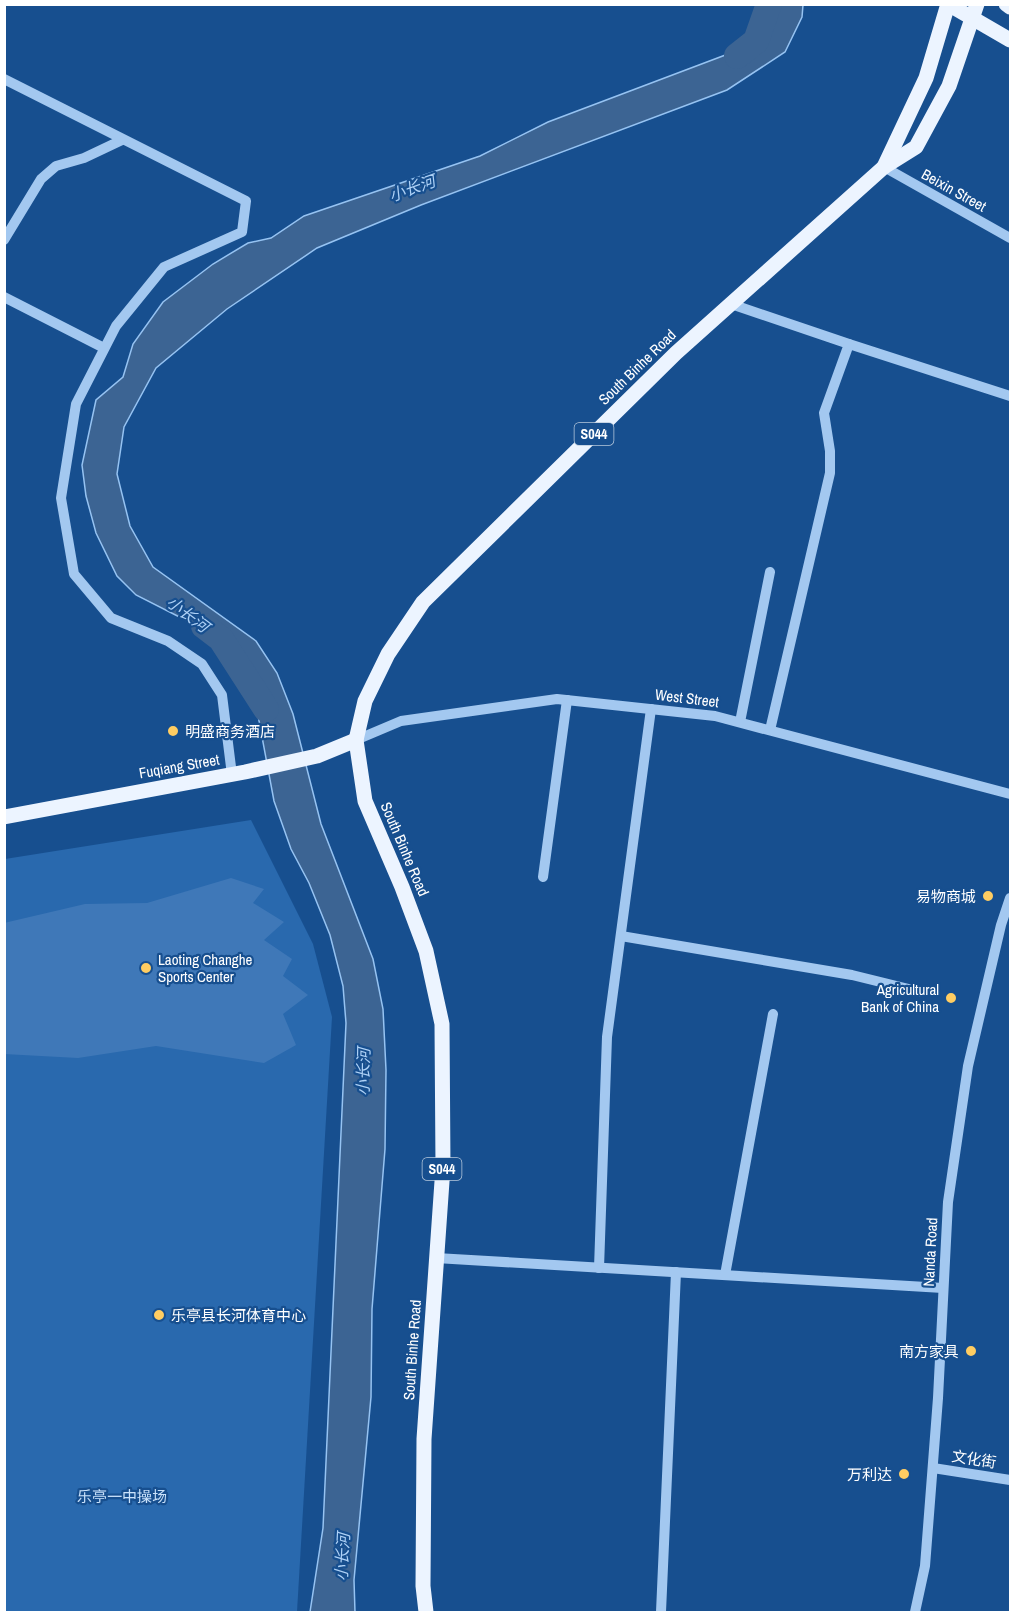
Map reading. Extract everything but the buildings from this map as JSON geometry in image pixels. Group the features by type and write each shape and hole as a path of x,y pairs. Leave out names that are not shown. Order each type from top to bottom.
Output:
{"main road":[{"path":"948,4 975,12 1011,40"},
{"name":"South Binhe Road","path":"884,167 926,78 948,4"},
{"path":"1006,4 1011,7"},
{"name":"South Binhe Road","path":"426,1612 423,1586 424,1439 443,1167 442,1024 426,951 402,887 365,801 356,740 365,701 388,654 423,602 676,353 884,167 916,147 949,86 975,12"},
{"name":"Fuqiang Street","path":"4,817 239,774 317,756 356,740"}],"street":[{"path":"4,79 246,201 242,232 164,267 116,326 76,404 61,498 74,574 111,618 168,641 202,664 222,695 239,774"},
{"path":"4,240 41,179 56,166 84,159 122,140"},
{"name":"Beixin Street","path":"884,167 1011,238"},
{"path":"4,297 104,348"},
{"path":"731,304 1011,396"},
{"path":"770,730 830,473 830,451 824,413 849,344"},
{"path":"740,722 770,572"},
{"path":"543,877 567,700"},
{"name":"West Street","path":"356,740 401,721 567,700 715,716 1011,794"},
{"path":"599,1268 607,1037 651,709"},
{"name":"Nanda Road","path":"915,1612 925,1566 933,1468 948,1202 968,1066 1001,926 1011,898"},
{"path":"621,936 852,975 921,992"},
{"path":"725,1275 773,1014"},
{"path":"436,1258 943,1288"},
{"path":"661,1612 676,1272"},
{"name":"文化街","path":"933,1468 1011,1480"}],"green space":[{"name":"乐亭县长河体育中心","path":"251,820 313,944 332,1017 297,1612 5,1612 5,859"}],"water":[{"path":"772,5 803,5 802,17 785,52 727,90 421,205 317,248 227,309 156,368 124,427 117,474 130,526 153,567 256,641 277,673 293,714 321,824 373,959 383,1009 386,1070 385,1149 372,1309 371,1397 354,1580 355,1612 310,1612 323,1528 346,1023 343,986 330,935 309,883 291,849 274,801 257,710 245,673 228,650 205,630 136,595 117,576 96,533 86,496 82,465 96,400 123,377 133,344 163,302 213,264 248,243 271,238 304,216 480,156 548,122 728,54 755,34"}],"waterway":[{"name":"小长河","path":"737,56 756,41 769,4"},
{"name":"小长河","path":"204,626 221,639 266,709"}],"place":[{"name":"明盛商务酒店","path":"173,731"},
{"name":"易物商城","path":"988,896"},
{"name":"Laoting Changhe Sports Center","path":"146,968"},
{"name":"Agricultural Bank of China","path":"951,998"},
{"name":"乐亭县长河体育中心","path":"159,1315"},
{"name":"南方家具","path":"971,1351"},
{"name":"万利达","path":"904,1474"}],"park label":[{"name":"乐亭一中操场","path":"122,1496"}]}
